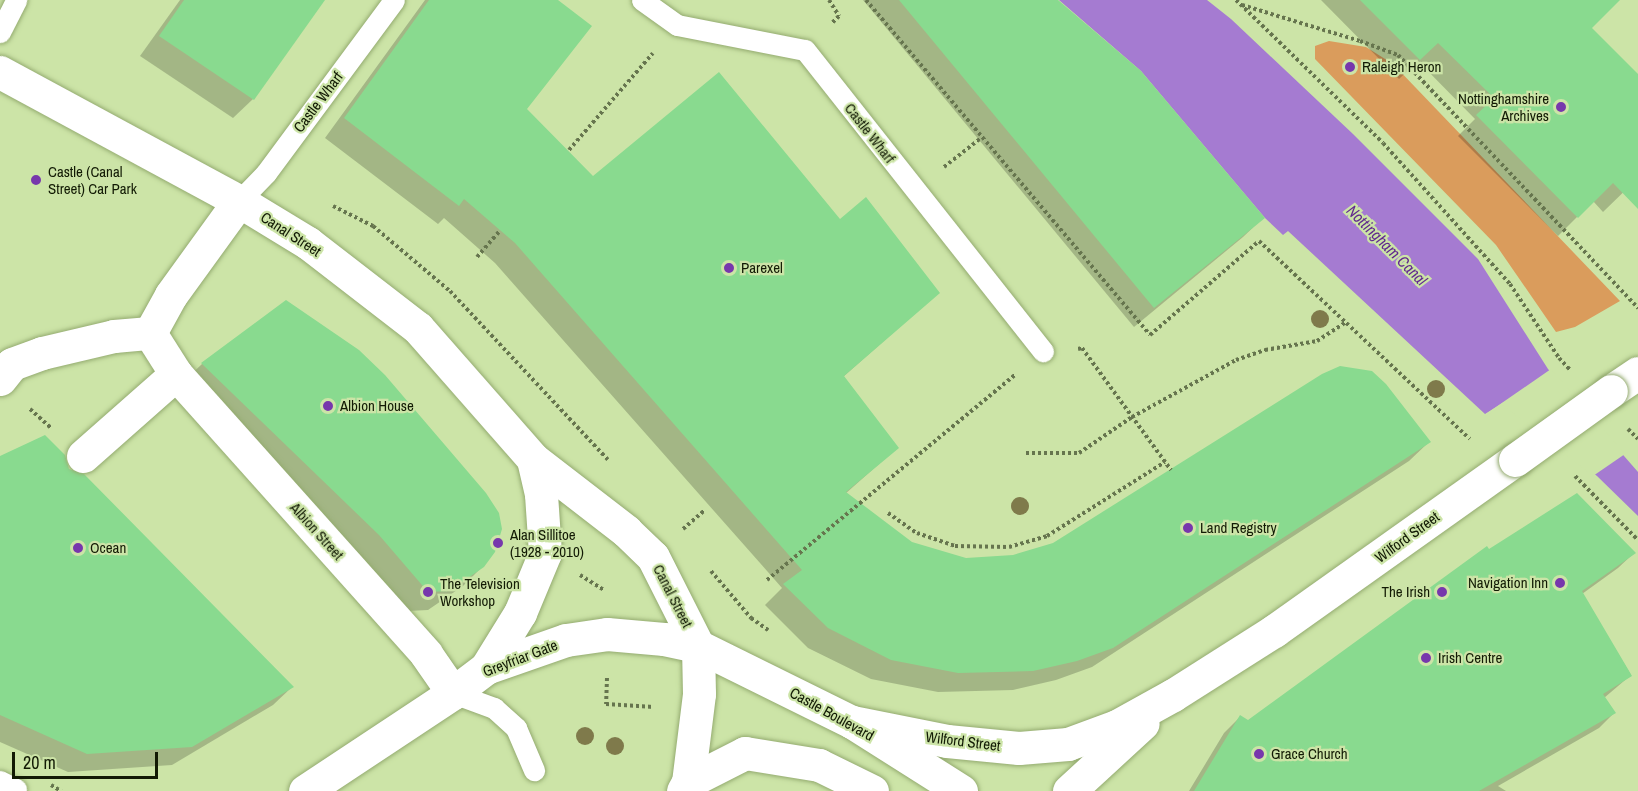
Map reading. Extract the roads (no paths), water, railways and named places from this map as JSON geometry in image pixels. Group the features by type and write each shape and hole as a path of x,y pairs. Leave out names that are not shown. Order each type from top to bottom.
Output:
{"street":[{"name":"Canal Street","path":"0,72 239,201 308,243 418,328 533,459 627,531 653,557 698,646"},
{"path":"0,379 12,364 42,353 114,336 150,333 171,295 239,201"},
{"name":"Albion Street","path":"150,333 176,374 426,654 453,693"},
{"name":"Wilford Street","path":"852,722 947,741 1019,748 1068,744 1117,726 1173,695 1274,631 1638,373"},
{"path":"83,456 176,374"},
{"name":"Canal Street","path":"486,668 520,613 545,553 541,494 533,459"},
{"name":"Greyfriar Gate","path":"304,791 453,693 486,668 566,640 607,634 664,639 698,646"},
{"path":"686,786 699,694 698,646"},
{"name":"Castle Boulevard","path":"698,646 852,722 962,791"},
{"name":"Wilford Street","path":"1070,791 1173,695"},
{"path":"686,786 745,753 819,765 872,791"}],"lane":[{"path":"0,32 16,0"},
{"name":"Castle Wharf","path":"239,201 266,173 394,0"},
{"name":"Castle Wharf","path":"642,0 677,25 805,50 1043,351"},
{"path":"453,693 494,708 516,728 534,770"}],"water":[{"name":"Nottingham Canal","path":"1059,0 1207,0 1231,19 1353,134 1478,259 1548,369 1638,472 1638,516 1597,476 1504,402 1485,414 1288,231 1283,235 1265,218 1141,71"}],"place":[{"name":"Raleigh Heron","path":"1350,67"},
{"name":"Nottinghamshire Archives","path":"1561,107"},
{"name":"Castle (Canal Street) Car Park","path":"36,180"},
{"name":"Parexel","path":"729,268"},
{"name":"Albion House","path":"328,406"},
{"name":"Land Registry","path":"1188,528"},
{"name":"Alan Sillitoe (1928 - 2010)","path":"498,543"},
{"name":"Ocean","path":"78,548"},
{"name":"Navigation Inn","path":"1560,583"},
{"name":"The Television Workshop","path":"428,592"},
{"name":"The Irish","path":"1442,592"},
{"name":"Irish Centre","path":"1426,658"},
{"name":"Grace Church","path":"1259,754"}]}
